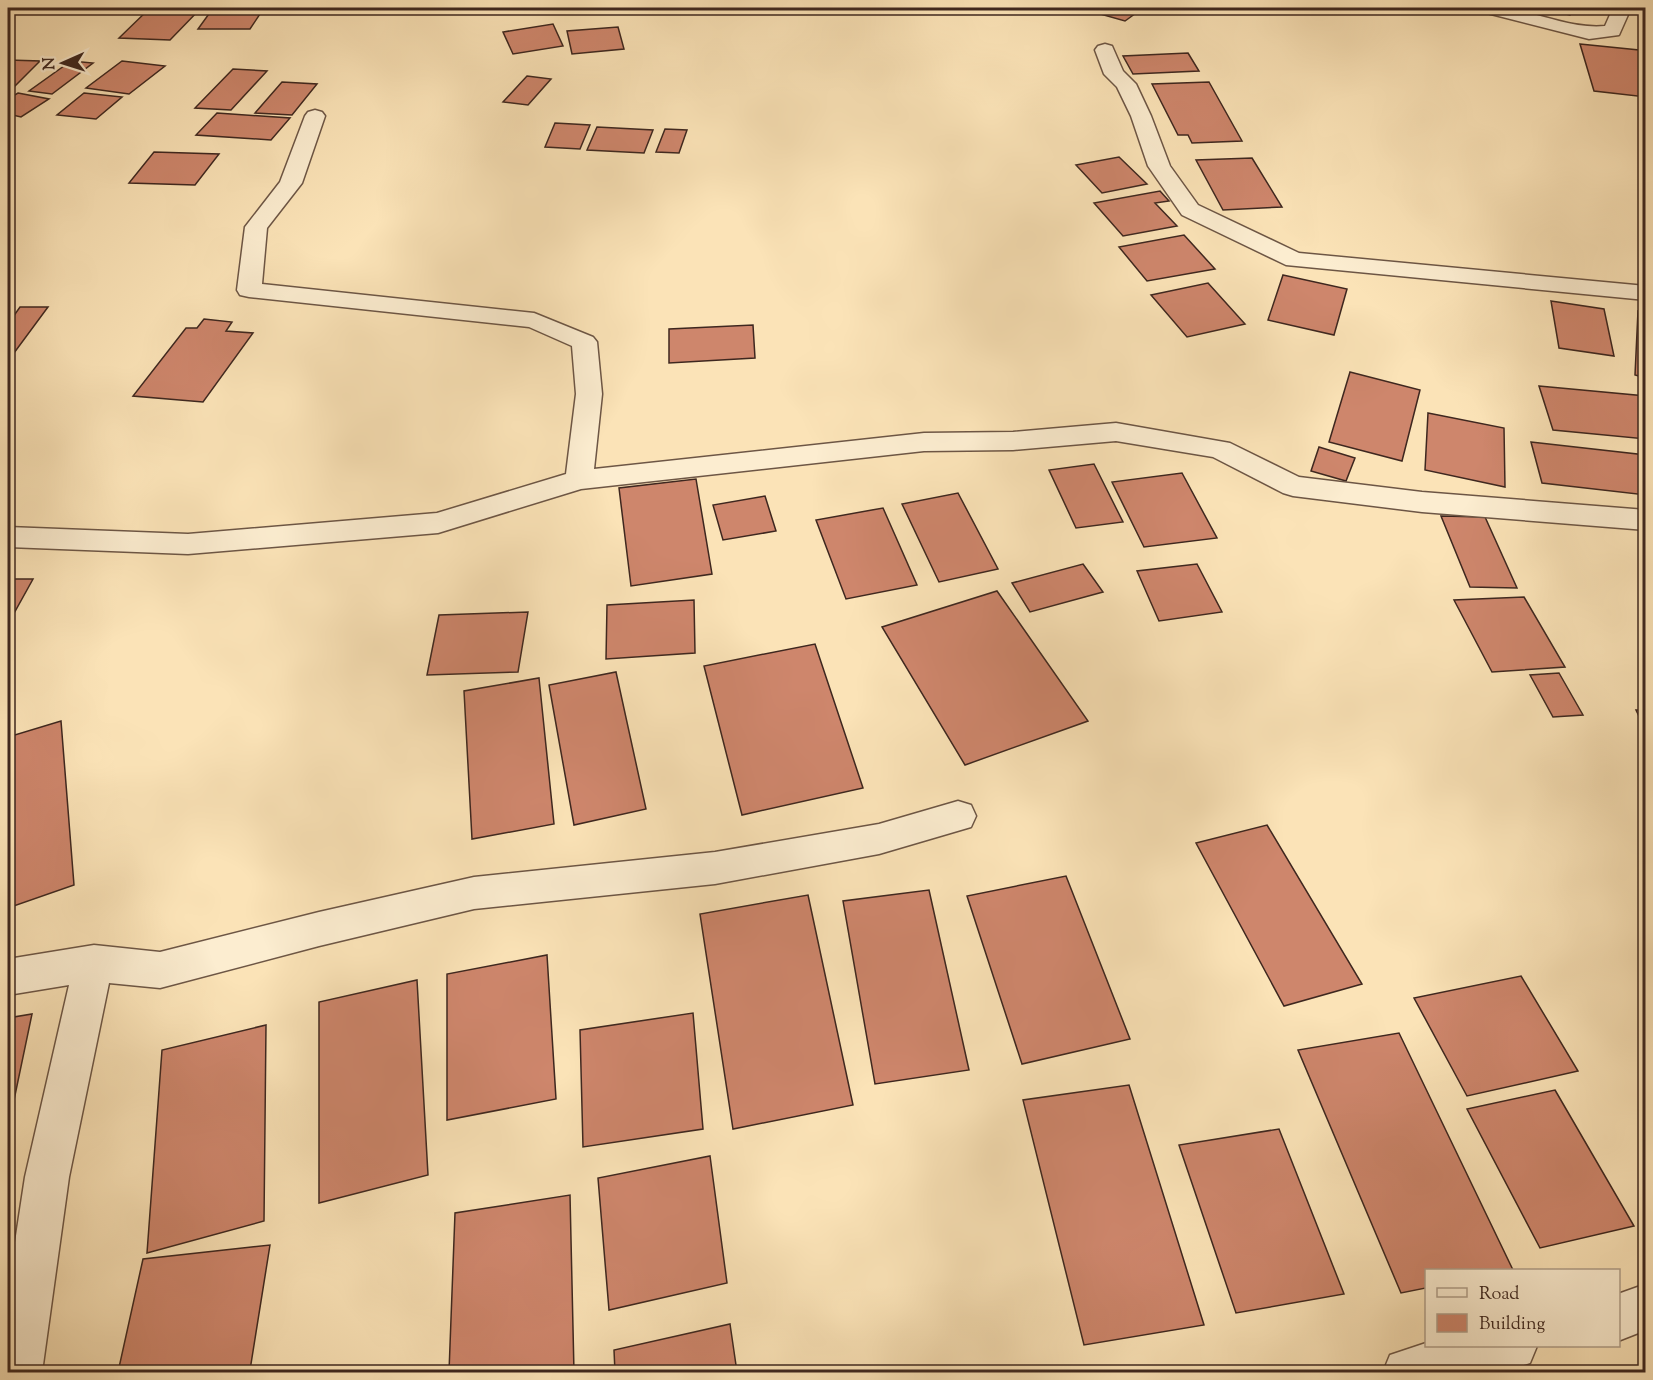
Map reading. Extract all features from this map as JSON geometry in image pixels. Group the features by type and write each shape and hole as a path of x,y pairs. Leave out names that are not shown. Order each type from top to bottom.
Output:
{"street":[{"path":"1489,8 1589,33 1605,33 1612,31 1622,8"},
{"path":"1105,50 1114,74 1125,84 1141,116 1159,166 1190,210 1294,260 1646,293"},
{"path":"315,116 291,183 256,227 249,290 534,320 584,342 588,394 579,480"},
{"path":"8,537 188,544 438,523 579,480 924,442 1013,441 1116,432 1220,449 1293,486 1422,502 1646,520"},
{"path":"8,977 94,963 159,970 319,929 474,893 715,868 879,839 958,816"},
{"path":"18,1372 46,1177 94,963"},
{"path":"1620,1317 1646,1307"},
{"path":"1407,1372 1509,1347"}],"building":[{"path":"150,8 201,8 170,40 119,38"},
{"path":"333,8 376,8 375,10 332,10"},
{"path":"1079,8 1143,8 1125,21"},
{"path":"1537,8 1574,8 1570,15"},
{"path":"211,11 262,11 250,29 198,29"},
{"path":"553,24 563,46 513,54 503,32"},
{"path":"618,27 624,49 572,54 567,31"},
{"path":"1580,44 1639,50 1646,70 1646,97 1594,91"},
{"path":"1188,53 1199,71 1133,74 1123,56"},
{"path":"8,60 40,61 15,86 8,86"},
{"path":"71,61 93,63 52,94 29,91"},
{"path":"122,61 165,66 129,94 86,88"},
{"path":"233,69 267,71 231,110 195,108"},
{"path":"527,76 551,79 528,105 503,102"},
{"path":"282,82 317,84 292,115 255,113"},
{"path":"1209,82 1242,141 1192,143 1188,135 1178,135 1152,84"},
{"path":"18,93 49,99 21,117 8,114 8,99"},
{"path":"84,93 122,97 96,119 57,115"},
{"path":"217,113 290,118 271,140 196,135"},
{"path":"555,123 590,125 580,149 545,147"},
{"path":"597,127 653,130 644,153 587,150"},
{"path":"665,129 687,130 679,153 656,152"},
{"path":"154,152 219,154 195,185 129,183"},
{"path":"1119,157 1147,184 1102,193 1076,165"},
{"path":"1252,158 1282,207 1223,210 1196,160"},
{"path":"1160,191 1169,201 1155,203 1177,226 1123,236 1094,203"},
{"path":"1184,235 1215,269 1147,281 1119,247"},
{"path":"1283,275 1347,289 1334,335 1268,320"},
{"path":"1208,283 1245,324 1187,337 1151,295"},
{"path":"1551,301 1604,309 1614,356 1559,348"},
{"path":"20,307 48,307 14,353 8,353 8,324"},
{"path":"1638,311 1646,313 1646,378 1635,375"},
{"path":"204,319 232,322 226,331 253,333 203,402 133,396 186,328 197,328"},
{"path":"753,325 755,358 669,363 669,329"},
{"path":"1350,372 1420,390 1402,461 1329,442"},
{"path":"1539,386 1646,396 1646,439 1553,430"},
{"path":"1428,413 1504,428 1505,487 1425,470"},
{"path":"1531,442 1646,455 1646,495 1542,483"},
{"path":"1319,447 1355,458 1346,481 1311,471"},
{"path":"1094,464 1123,522 1076,528 1049,470"},
{"path":"1182,473 1217,538 1144,547 1112,482"},
{"path":"696,479 712,574 631,586 619,488"},
{"path":"958,493 998,569 939,582 902,504"},
{"path":"765,496 776,531 723,540 713,505"},
{"path":"883,508 917,585 846,599 816,520"},
{"path":"1441,516 1485,517 1517,588 1470,587"},
{"path":"1083,564 1103,592 1030,612 1012,583"},
{"path":"1197,564 1222,612 1159,621 1137,571"},
{"path":"8,579 33,579 8,624"},
{"path":"997,591 1088,721 965,765 882,627"},
{"path":"1524,597 1565,667 1492,672 1454,600"},
{"path":"694,600 695,653 606,659 607,605"},
{"path":"528,612 518,672 427,675 439,615"},
{"path":"815,644 863,788 742,815 704,666"},
{"path":"616,672 646,809 574,825 549,685"},
{"path":"1559,673 1583,715 1553,717 1530,675"},
{"path":"539,678 554,824 472,839 464,691"},
{"path":"1636,710 1646,710 1646,731"},
{"path":"61,721 74,885 8,908 8,737"},
{"path":"1267,825 1362,984 1284,1006 1196,843"},
{"path":"1066,876 1130,1039 1022,1064 967,896"},
{"path":"929,890 969,1070 875,1084 843,901"},
{"path":"808,895 853,1105 733,1129 700,914"},
{"path":"547,955 556,1099 447,1120 447,974"},
{"path":"1521,976 1578,1071 1467,1096 1414,998"},
{"path":"417,980 428,1175 319,1203 319,1002"},
{"path":"693,1013 703,1129 583,1147 580,1030"},
{"path":"32,1014 9,1124 8,1124 8,1018"},
{"path":"266,1025 264,1221 147,1253 162,1050"},
{"path":"1399,1033 1513,1269 1425,1269 1425,1288 1401,1293 1298,1050"},
{"path":"1129,1085 1204,1325 1084,1345 1023,1100"},
{"path":"1555,1090 1634,1226 1540,1248 1467,1109"},
{"path":"1279,1129 1344,1294 1236,1313 1179,1145"},
{"path":"710,1156 727,1283 609,1310 598,1178"},
{"path":"570,1195 574,1372 449,1372 455,1213"},
{"path":"270,1245 250,1370 118,1372 143,1259"},
{"path":"730,1324 737,1372 615,1372 614,1350"}]}
